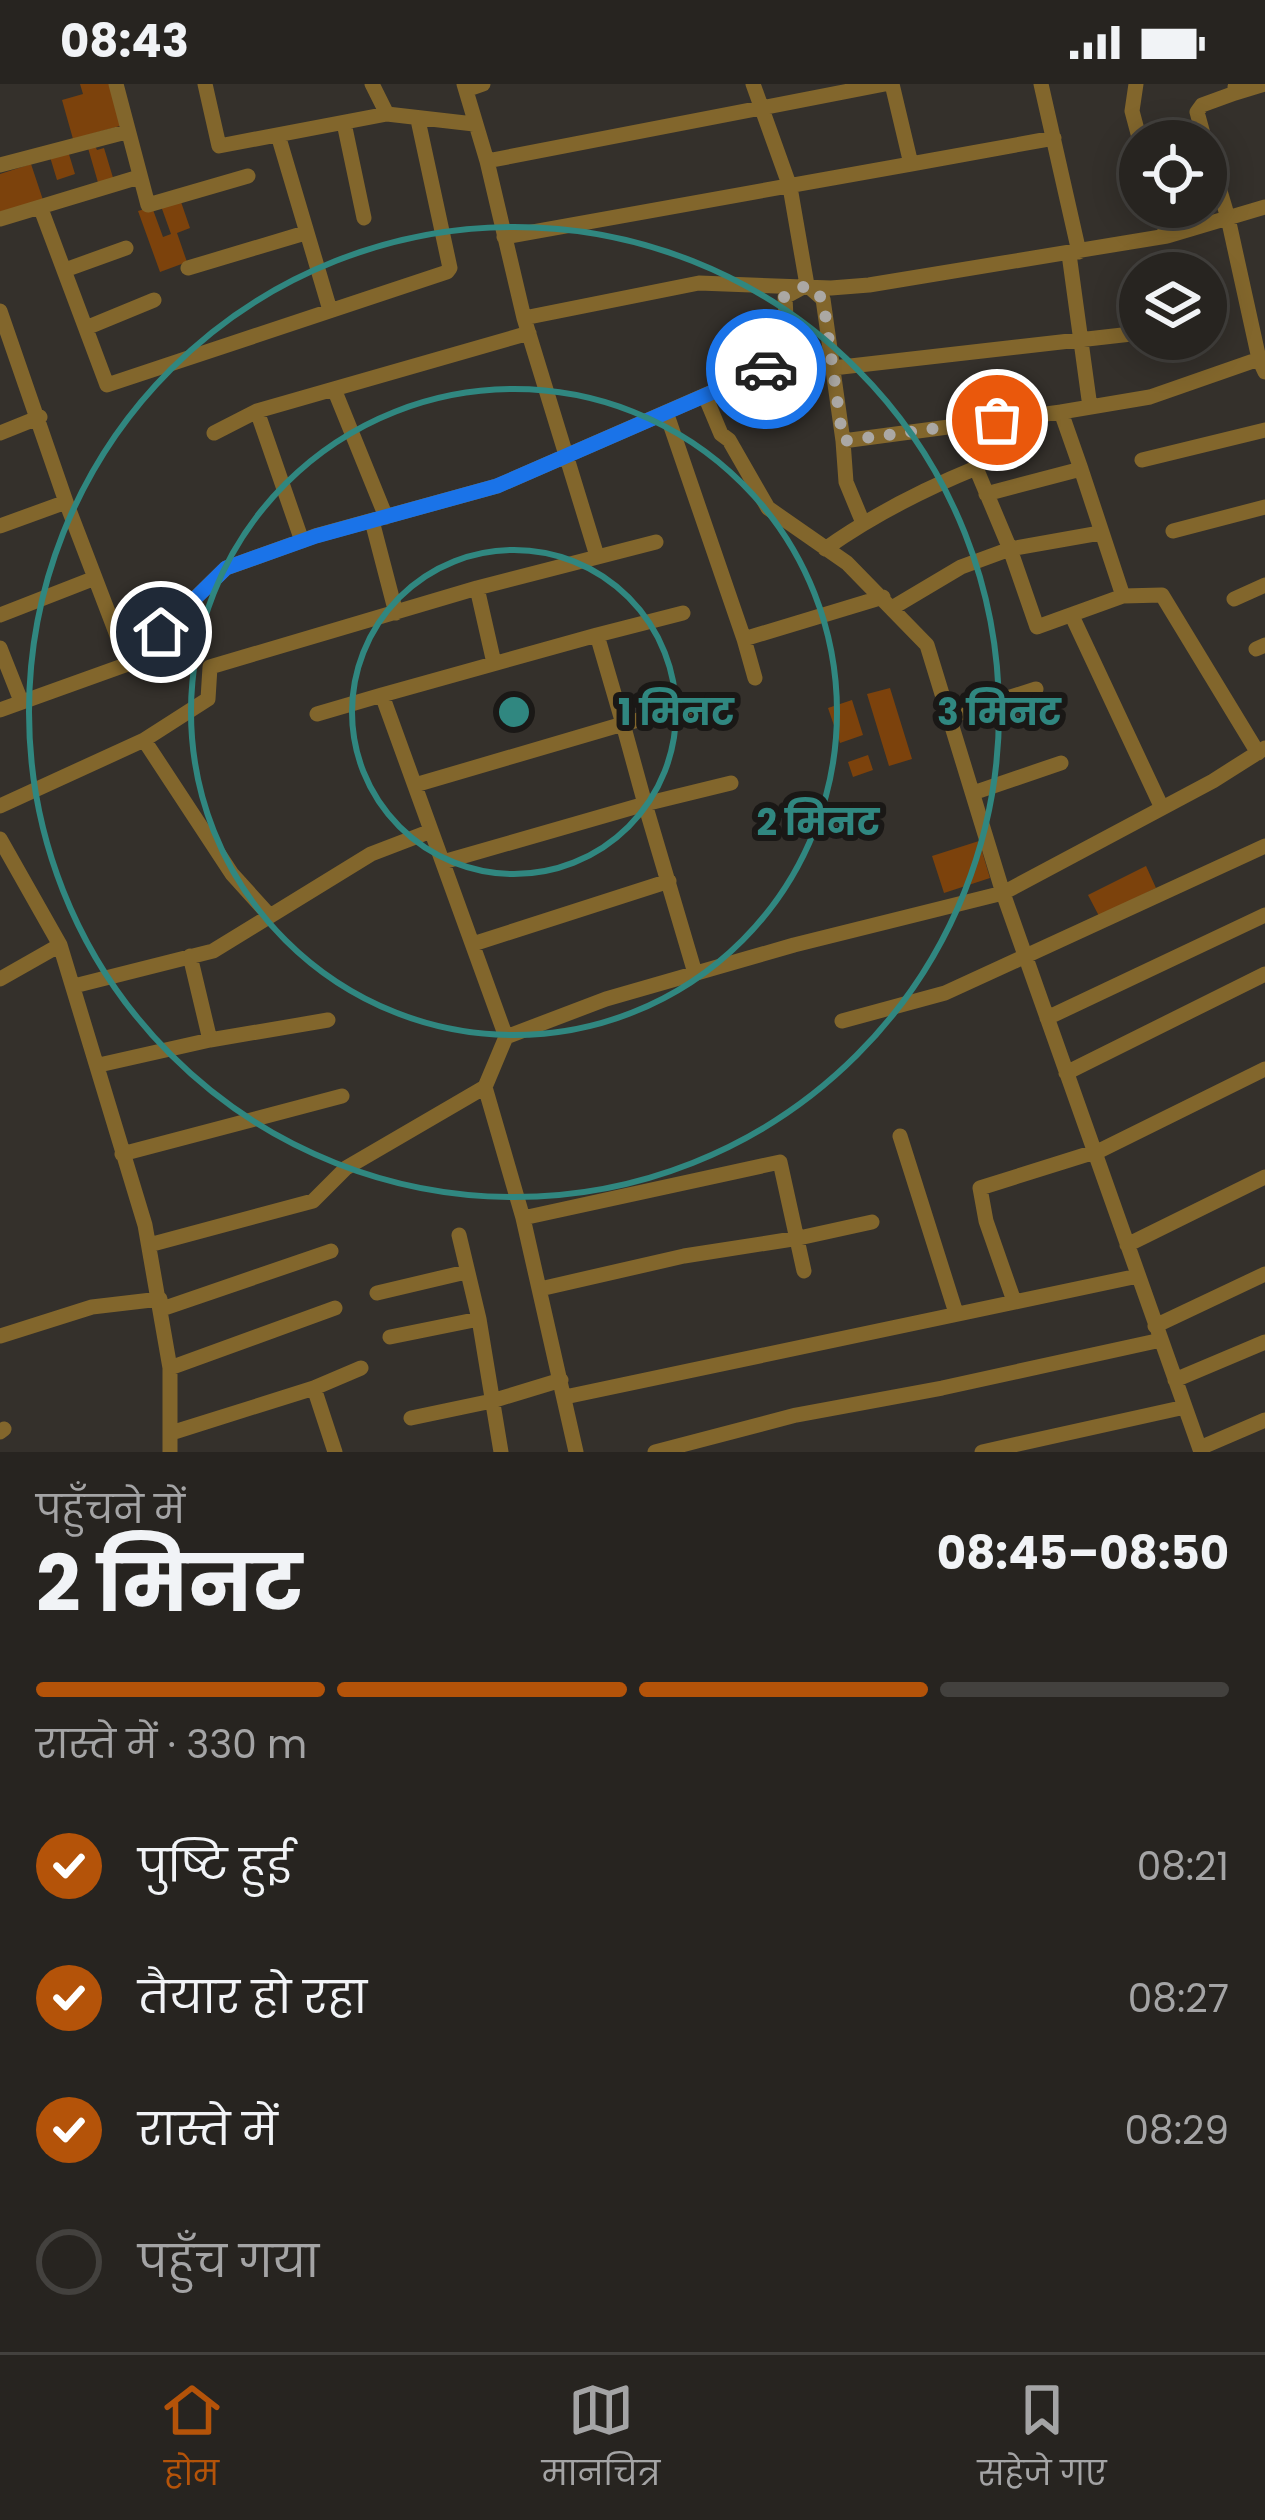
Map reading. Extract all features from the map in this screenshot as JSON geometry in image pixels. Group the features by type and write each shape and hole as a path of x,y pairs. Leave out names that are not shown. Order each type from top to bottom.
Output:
{"street":[{"path":"116,84 148,205 248,176"},
{"path":"205,84 219,146 387,114 474,124"},
{"path":"372,84 387,114"},
{"path":"483,84 465,87 527,325 597,556"},
{"path":"753,84 790,187 807,285 823,299 846,482 862,523"},
{"path":"487,161 889,84 911,164"},
{"path":"1041,84 1074,253 1090,407"},
{"path":"1134,120 1136,84"},
{"path":"1199,120 1197,112 1202,105 1235,88 1265,84"},
{"path":"41,209 107,385 450,268 418,120"},
{"path":"344,123 364,218"},
{"path":"0,165 126,131"},
{"path":"278,135 330,310"},
{"path":"504,237 1054,138"},
{"path":"0,219 139,177"},
{"path":"214,434 257,411 527,325 699,284 869,285 1167,236 1265,207"},
{"path":"843,441 1150,397 1263,363 1227,215"},
{"path":"1165,228 1167,236"},
{"path":"188,268 305,233"},
{"path":"65,270 126,248"},
{"path":"0,710 128,664 226,568 302,541 497,486 788,359 784,297 807,285"},
{"path":"1246,299 1265,294"},
{"path":"86,328 154,300"},
{"path":"0,311 6,345 40,417 65,502 128,664"},
{"path":"833,368 1119,336"},
{"path":"334,389 379,519 396,613"},
{"path":"716,390 708,403 721,434 768,508 847,563 927,645 1003,892 1200,1450 1265,1420"},
{"path":"257,411 302,541"},
{"path":"666,412 755,678"},
{"path":"1061,412 1123,596"},
{"path":"0,433 40,417"},
{"path":"1142,460 1265,430"},
{"path":"506,1037 606,999 1003,892 1261,750 1162,595 1123,596 1037,627 976,469 920,491 825,549"},
{"path":"986,494 1081,469"},
{"path":"0,526 65,502"},
{"path":"1172,531 1265,507"},
{"path":"744,639 888,603 1010,549 1100,533"},
{"path":"0,806 144,740 208,699 210,667 477,588 656,542"},
{"path":"0,615 95,578"},
{"path":"1234,598 1265,585"},
{"path":"477,588 494,663"},
{"path":"316,714 683,613"},
{"path":"1072,616 1162,808"},
{"path":"597,634 695,974"},
{"path":"0,648 21,701"},
{"path":"951,716 1036,688"},
{"path":"149,1245 313,1201 346,1168 484,1087 506,1037 382,695"},
{"path":"416,785 715,700"},
{"path":"144,740 232,874 270,916"},
{"path":"974,793 1061,763"},
{"path":"443,862 731,783"},
{"path":"74,986 213,951 371,854 431,831"},
{"path":"0,839 5,860 60,945 149,1245 170,1368 170,1452"},
{"path":"842,1021 945,993 1265,846"},
{"path":"473,944 669,881"},
{"path":"1047,1018 1265,915"},
{"path":"0,979 60,945"},
{"path":"190,956 210,1040"},
{"path":"1066,1073 1265,974"},
{"path":"99,1065 328,1020"},
{"path":"1015,1301 986,1221 980,1188 1093,1150 1265,1069"},
{"path":"484,1087 523,1218 576,1452"},
{"path":"122,1154 342,1096"},
{"path":"900,1136 956,1313"},
{"path":"523,1218 779,1162 804,1270"},
{"path":"1126,1245 1265,1178"},
{"path":"540,1289 684,1256 872,1222"},
{"path":"460,1234 501,1452"},
{"path":"0,1336 92,1307 161,1304 331,1251"},
{"path":"377,1293 466,1272"},
{"path":"656,1452 796,1415 924,1392 1158,1333 1265,1274"},
{"path":"411,1418 1138,1276"},
{"path":"170,1368 334,1308"},
{"path":"391,1337 479,1318"},
{"path":"1175,1380 1265,1342"},
{"path":"171,1432 314,1388 361,1368"},
{"path":"314,1388 335,1452"},
{"path":"982,1452 1185,1407"},
{"path":"731,1434 740,1452"}],"building":[{"path":"80,84 109,84 120,126 73,139 62,100 83,94"},
{"path":"88,148 104,148 114,181 99,186"},
{"path":"68,151 75,174 57,180 50,157"},
{"path":"31,164 44,203 0,217 0,174"},
{"path":"180,199 190,228 177,233 187,262 160,272 138,211 152,207 163,237 171,234 161,206"},
{"path":"890,688 912,759 889,766 867,694"},
{"path":"852,700 863,735 840,743 828,708"},
{"path":"868,755 873,770 853,777 848,762"},
{"path":"979,841 990,878 944,893 932,856"},
{"path":"1146,866 1156,888 1099,916 1088,895"}],"way so far":[{"path":"766,369 788,359 784,297 807,285 823,299 843,441 997,420"}],"route":[{"path":"161,632 226,568 316,536 497,486 766,369"}]}
